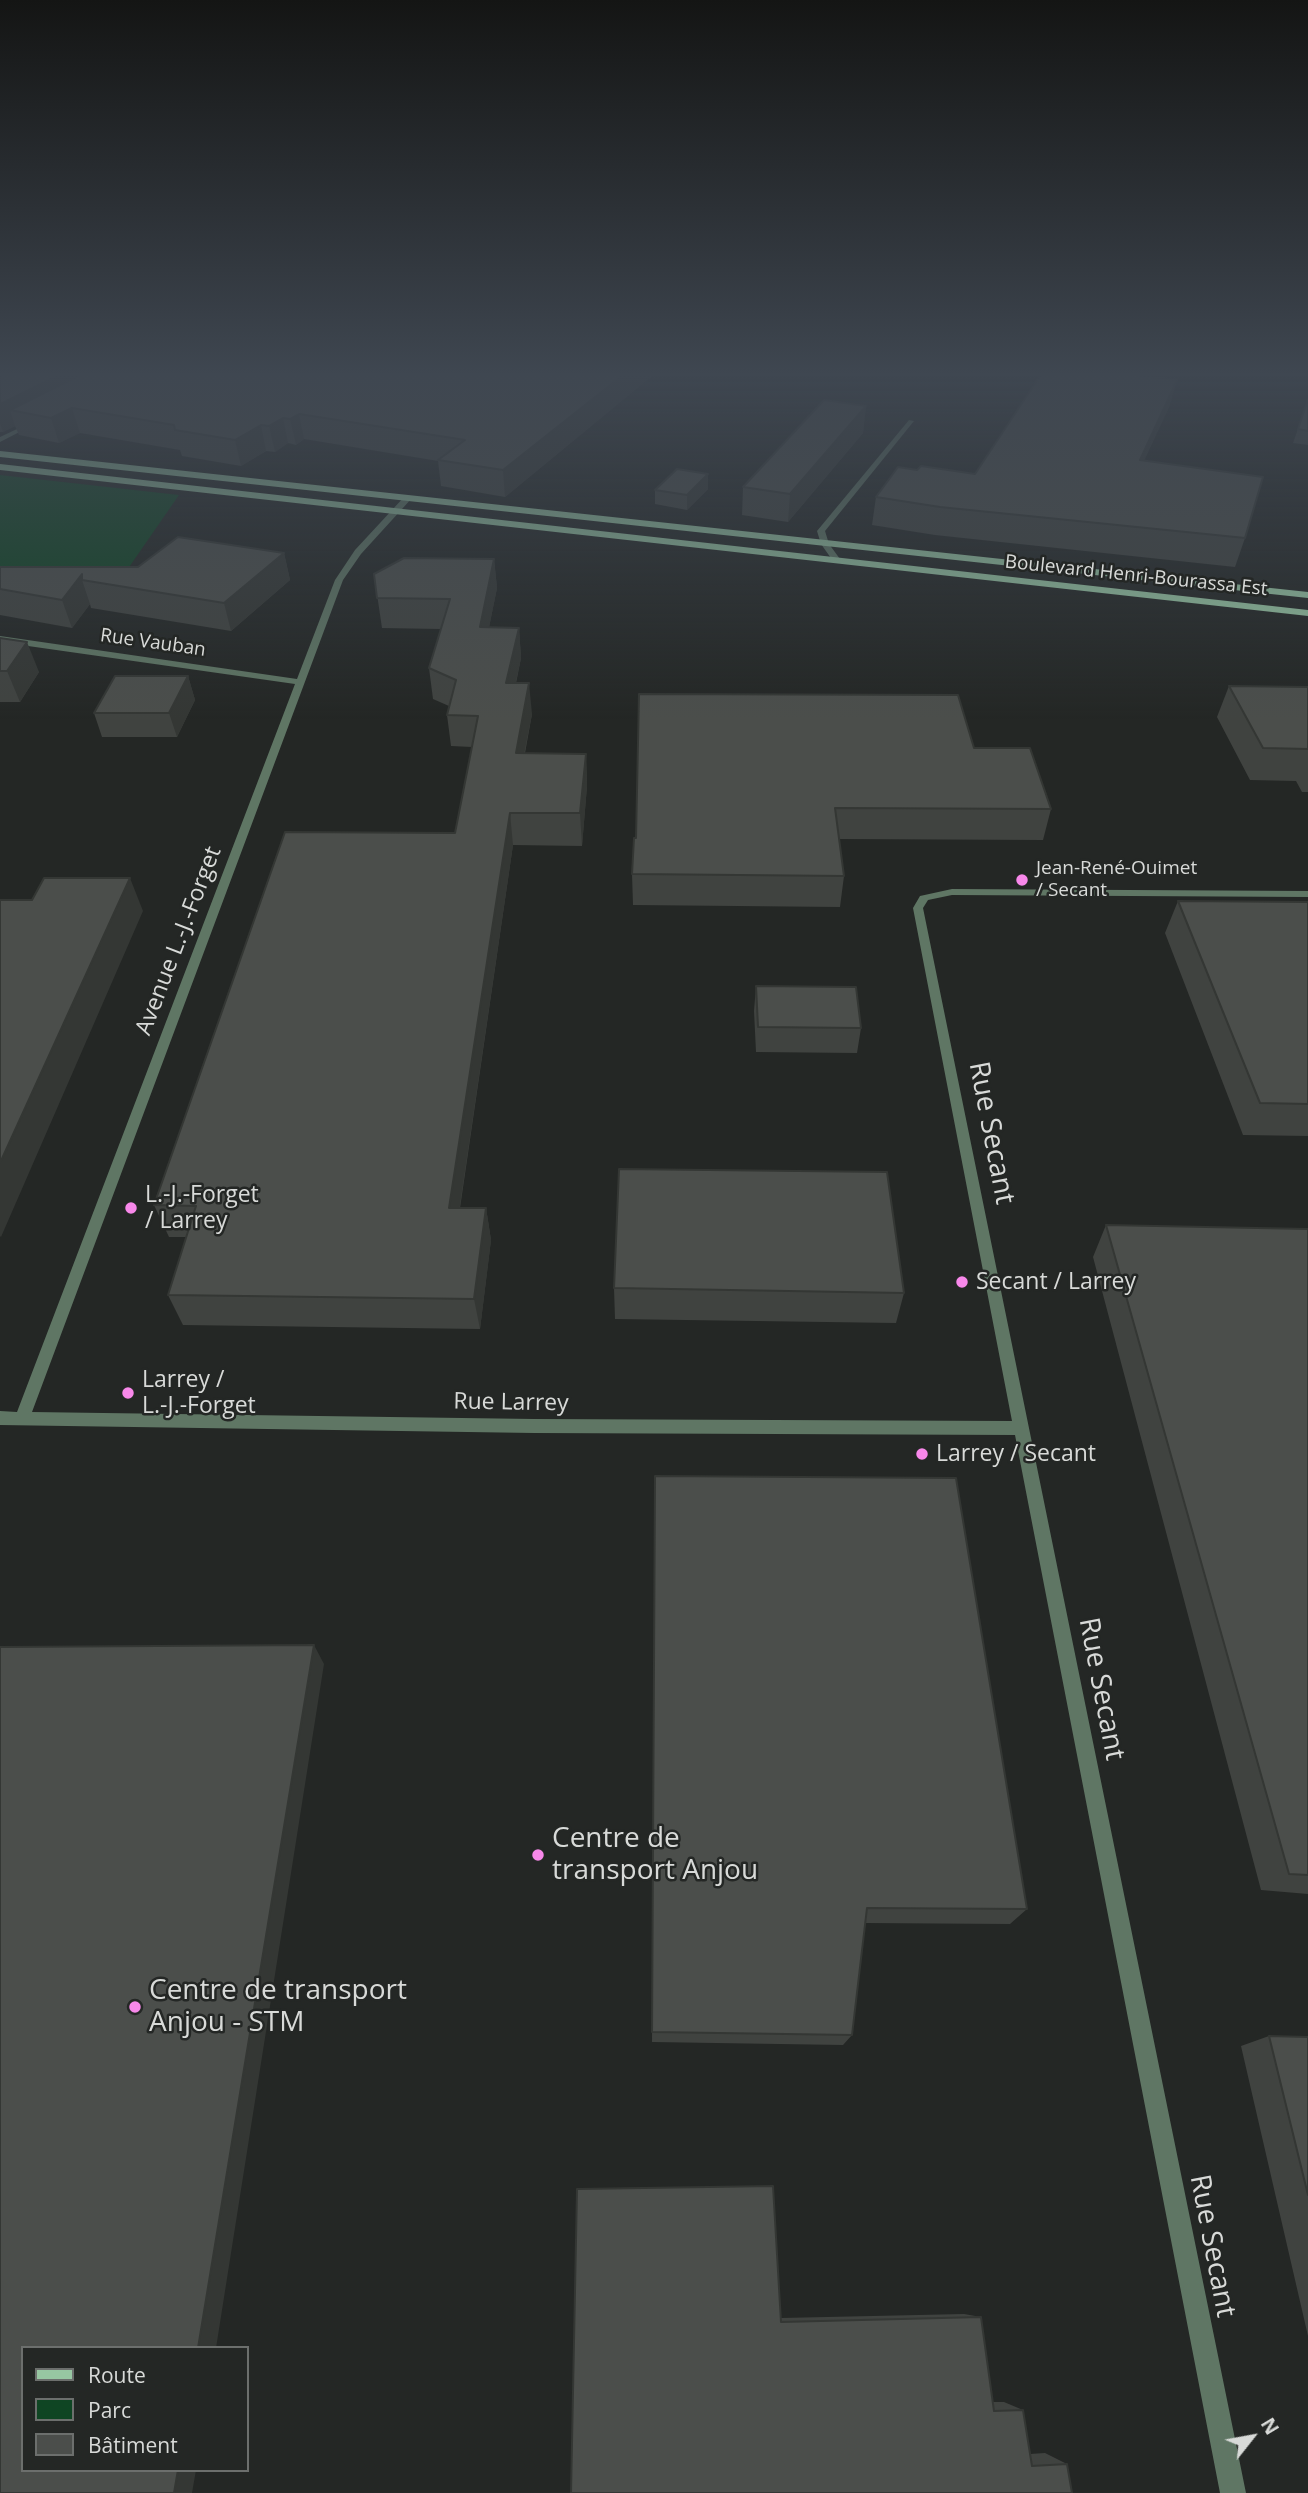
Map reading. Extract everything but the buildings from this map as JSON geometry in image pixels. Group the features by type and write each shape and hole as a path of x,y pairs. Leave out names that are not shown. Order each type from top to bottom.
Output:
{"main road":[{"name":"Boulevard Henri-Bourassa Est","path":"184,487 1308,613"},
{"name":"Boulevard Henri-Bourassa Est","path":"309,487 1308,596"}],"street":[{"path":"836,559 825,544 821,531 857,487"},
{"name":"Avenue L.-J.-Forget","path":"22,1418 342,573 408,498"},
{"name":"Rue Vauban","path":"0,639 300,682"},
{"name":"Rue Secant","path":"1233,2493 918,908 924,898 952,892 1308,894"},
{"name":"Rue Larrey","path":"0,1418 534,1426 1021,1428"}],"green space":[{"path":"0,487 110,487 179,495 116,586 0,584"}],"place":[{"name":"Jean-René-Ouimet / Secant","path":"1022,880"},
{"name":"L.-J.-Forget / Larrey","path":"131,1208"},
{"name":"Secant / Larrey","path":"962,1282"},
{"name":"Larrey / L.-J.-Forget","path":"128,1393"},
{"name":"Larrey / Secant","path":"922,1454"},
{"name":"Centre de transport Anjou","path":"538,1855"},
{"name":"Centre de transport Anjou - STM","path":"135,2007"}]}
